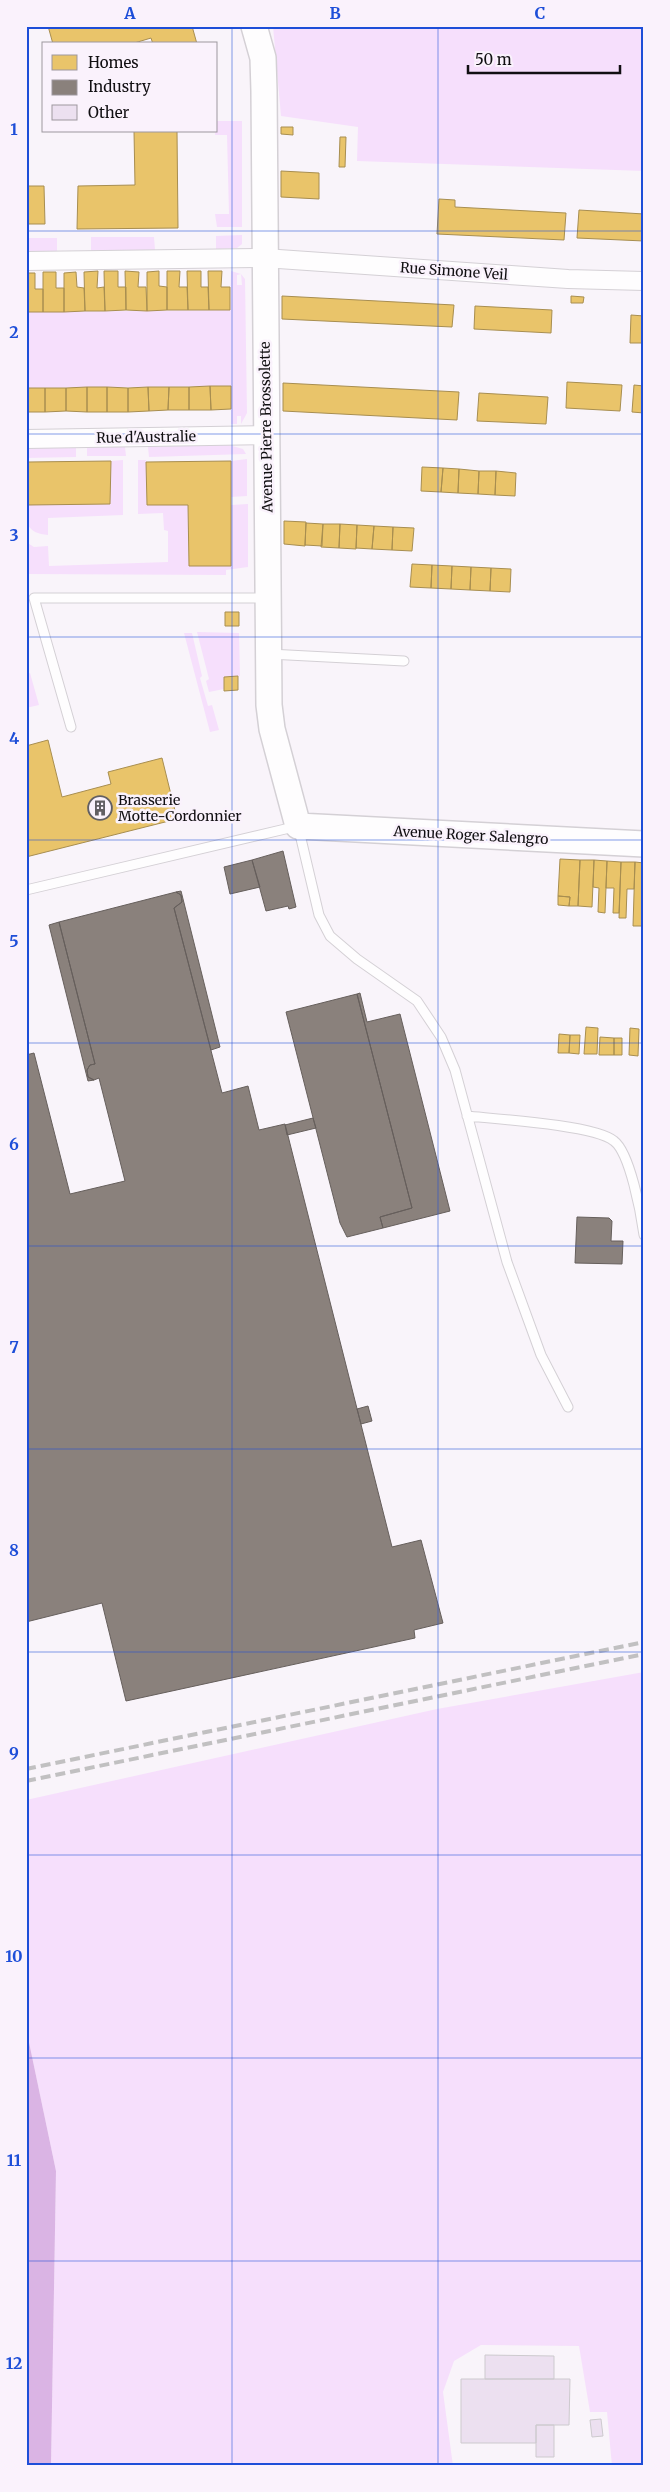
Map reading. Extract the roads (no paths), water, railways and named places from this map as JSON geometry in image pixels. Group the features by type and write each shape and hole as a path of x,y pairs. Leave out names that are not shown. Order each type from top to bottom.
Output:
{"street":[{"name":"Avenue Pierre Brossolette","path":"254,26 260,45 264,75 269,704 272,729 298,826"},
{"path":"26,261 264,258"},
{"name":"Rue Simone Veil","path":"264,258 568,279 644,281"},
{"name":"Rue d'Australie","path":"26,439 266,435"},
{"name":"Avenue Roger Salengro","path":"298,826 644,844"}],"lane":[{"path":"71,727 34,598 268,598"},
{"path":"269,654 404,661"},
{"path":"26,890 298,826 319,915 330,936 357,959 417,1001 441,1036 454,1070 507,1262 541,1355 568,1407"},
{"path":"467,1116 595,1131 615,1141 629,1165 644,1234"}],"railway":[{"path":"26,1769 644,1642"},
{"path":"26,1781 644,1654"}],"place":[{"name":"Brasserie Motte-Cordonnier","path":"100,808"}]}
